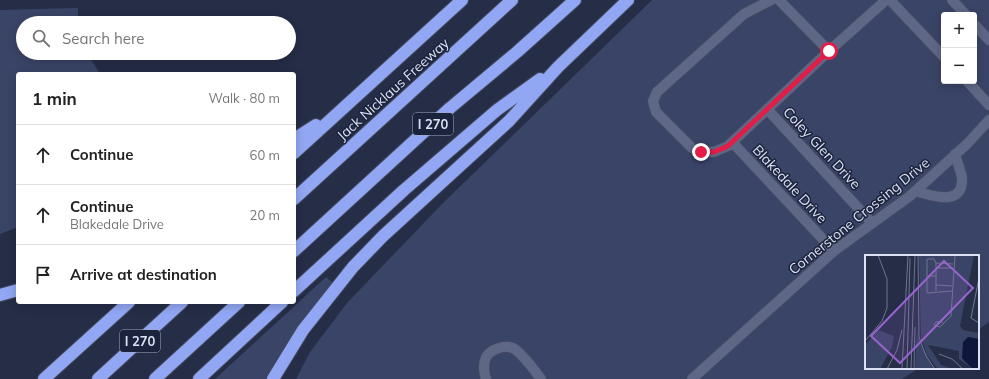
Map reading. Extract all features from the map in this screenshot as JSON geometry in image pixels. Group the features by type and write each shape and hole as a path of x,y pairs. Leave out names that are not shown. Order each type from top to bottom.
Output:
{"highway":[{"path":"296,151 462,0"},
{"name":"Jack Nicklaus Freeway","path":"296,197 512,0"},
{"name":"I 270","path":"296,249 450,108 517,52 574,0"},
{"path":"274,379 303,330 353,267 383,236 509,122 558,67 628,0"},
{"path":"296,289 404,190 497,110 558,67"},
{"path":"296,138 342,109"},
{"path":"0,296 16,291"},
{"path":"44,379 127,304"},
{"name":"I 270","path":"98,379 180,304"},
{"name":"I 270","path":"155,379 237,304"},
{"path":"199,379 280,304"}],"street":[{"name":"Blakedale Drive","path":"771,0 744,14 657,92 653,101 656,112 692,148 701,152 714,152 728,146 732,142 834,251"},
{"path":"779,0 829,51"},
{"path":"732,142 886,0"},
{"path":"890,0 941,54"},
{"path":"952,0 963,12"},
{"path":"977,27 989,40"},
{"path":"970,84 989,105"},
{"name":"Coley Glen Drive","path":"767,109 872,223"},
{"name":"Cornerstone Crossing Drive","path":"692,379 834,251 915,191 956,154 989,120"},
{"path":"915,191 943,198 951,197 959,191 962,179 956,154"},
{"path":"486,379 483,371 485,359 497,348 506,346 516,350 541,379"}],"shaded area":[{"path":"652,0 989,0 989,322 979,329 979,255 865,255 865,369 917,369 902,379 296,379 310,352 347,303 442,204"},
{"path":"78,8 78,16 16,16 16,60 91,60 99,72 16,72 16,228 0,234 0,10"},
{"path":"326,277 333,283 267,379 215,379"}],"route":[{"path":"701,152 714,152 728,146 829,51"}]}
